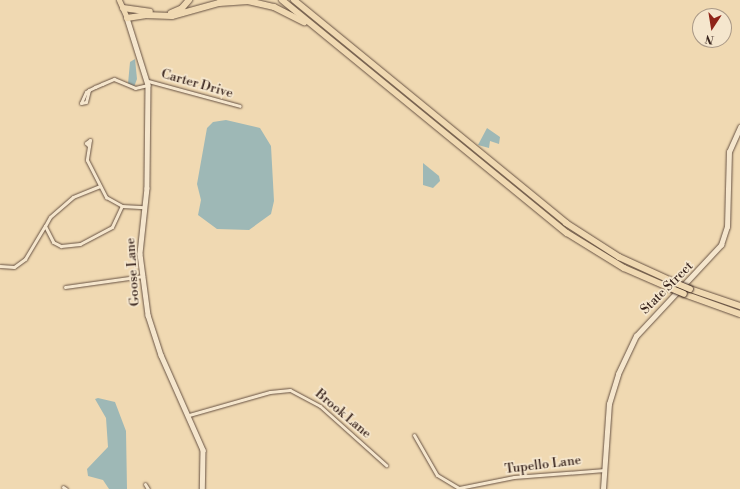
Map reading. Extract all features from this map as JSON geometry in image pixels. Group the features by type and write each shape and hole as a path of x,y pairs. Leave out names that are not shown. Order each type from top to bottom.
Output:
{"highway":[{"path":"123,8 170,13 182,8 189,0"},
{"path":"282,0 566,233 624,268 684,294 740,314"},
{"path":"294,0 566,223 619,257 690,289 740,306"},
{"path":"127,18 146,15 172,16 219,2 248,1 287,12 340,47"}],"main road":[{"name":"Goose Lane","path":"119,0 127,18"}],"street":[{"name":"Goose Lane","path":"127,18 148,83 144,207 141,235 143,276 152,333 203,450 202,489"},
{"name":"Carter Drive","path":"90,90 114,79 135,88 148,83 240,106"},
{"name":"State Street","path":"603,489 606,470 609,404 636,336 715,254 725,235 729,152 740,127"},
{"path":"89,146 87,160 109,200 122,206 144,207"},
{"path":"0,266 14,266 25,259 45,226 68,201 100,186"},
{"path":"45,226 56,245 80,244 112,227 122,206"},
{"path":"65,286 143,276"},
{"name":"Brook Lane","path":"189,415 270,392 290,390 320,406 386,465"},
{"name":"Tupello Lane","path":"414,435 437,475 459,488 514,477 606,470"},
{"path":"144,484 148,489"}],"water":[{"path":"135,59 137,79 134,87 128,84 130,62"},
{"path":"226,120 260,128 271,146 274,201 271,214 249,230 217,229 198,215 201,200 197,184 207,128 213,122"},
{"path":"487,128 500,137 499,144 490,141 489,148 478,145"},
{"path":"423,163 439,176 440,181 433,188 423,185"},
{"path":"98,398 115,402 126,431 127,489 109,489 103,480 88,476 87,469 108,447 106,418 95,399"}]}
